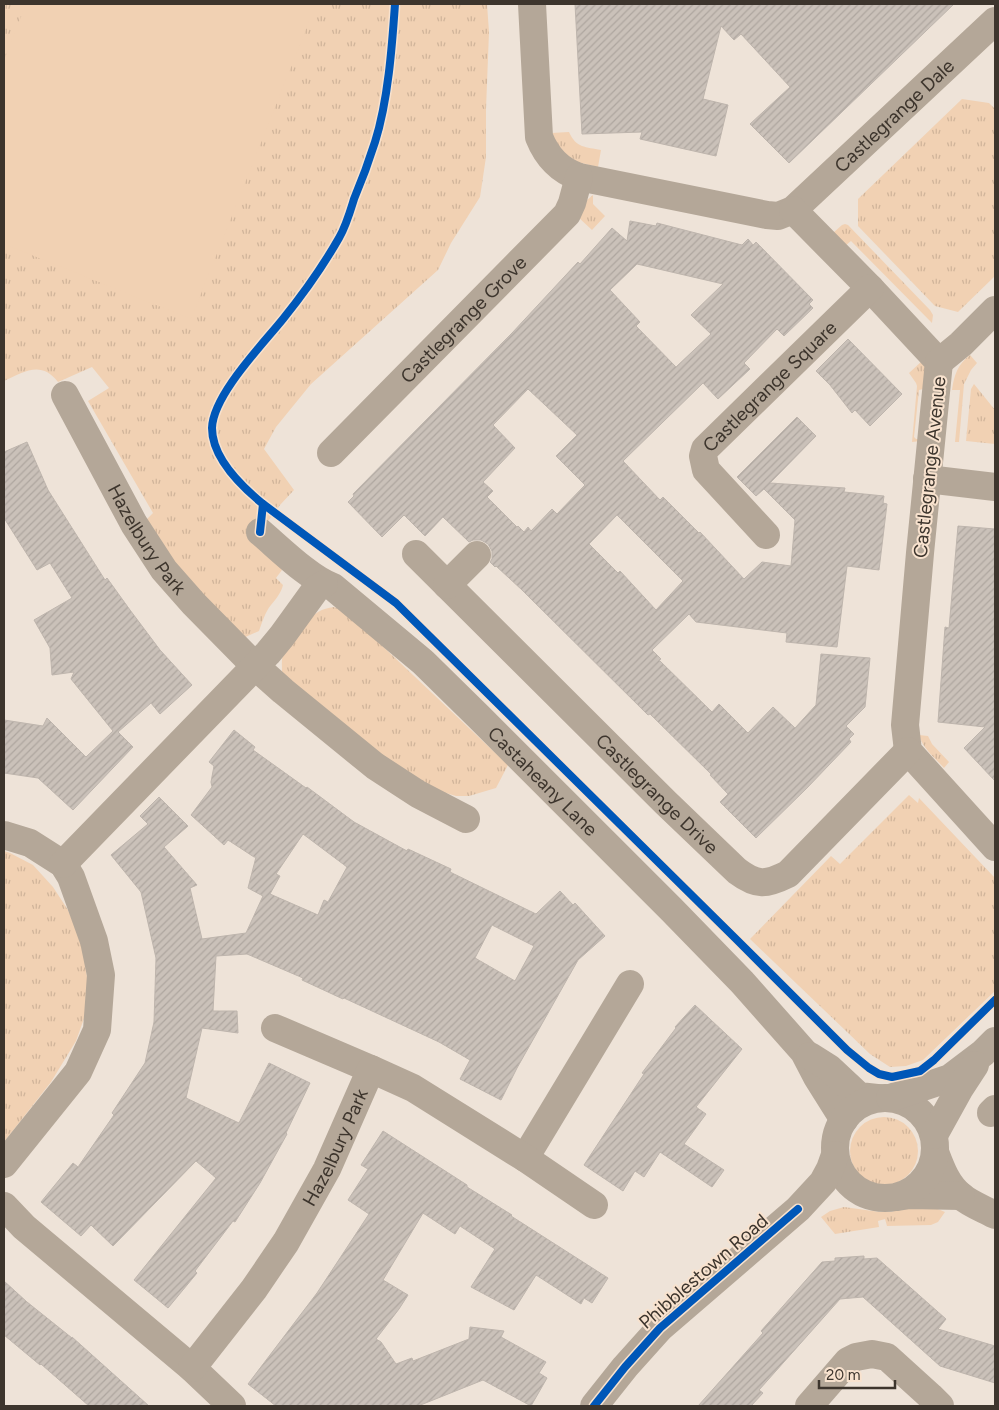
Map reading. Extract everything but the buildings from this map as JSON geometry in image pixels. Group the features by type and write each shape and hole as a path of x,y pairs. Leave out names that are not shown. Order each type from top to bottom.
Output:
{"street":[{"path":"532,4 539,137 547,154 555,163 569,173 579,177 767,215 778,216 793,210"},
{"name":"Castlegrange Dale","path":"793,210 990,35"},
{"name":"Castlegrange Grove","path":"331,453 567,214 579,177"},
{"name":"Castlegrange Avenue","path":"793,210 939,362 905,716 908,751"},
{"name":"Castlegrange Square","path":"766,535 706,470 705,449 870,288"},
{"path":"939,362 961,344 995,310"},
{"name":"Hazelbury Park","path":"65,395 134,524 164,570 194,604 283,692 375,766 418,794 466,819"},
{"path":"928,479 995,487"},
{"name":"Castaheany Lane","path":"260,532 324,584 334,587 423,662 685,923 742,982 804,1052 844,1120"},
{"name":"Castlegrange Drive","path":"416,554 666,803 737,871 750,880 766,883 788,874 908,751"},
{"path":"447,585 477,555"},
{"path":"63,864 256,666 282,636 316,589 324,584"},
{"path":"908,751 995,847"},
{"path":"4,835 30,842 63,864 71,877 94,941 101,975 97,1030 78,1072 4,1164"},
{"path":"525,1158 630,984"},
{"path":"275,1028 371,1069"},
{"path":"961,1196 910,1195 882,1198 868,1195 856,1189 846,1180 839,1168 835,1155 835,1143 838,1130 844,1120 864,1102 950,1078 989,1047"},
{"path":"897,1197 911,1191 923,1181 932,1167 935,1144 960,1088 989,1047"},
{"name":"Castaheany Lane","path":"804,1052 829,1068 859,1096 883,1098"},
{"name":"Hazelbury Park","path":"192,1368 254,1289 286,1242 327,1169 371,1069 410,1086 525,1158 594,1205"},
{"path":"883,1098 904,1102 918,1110 928,1121 944,1175 961,1196 995,1215"},
{"name":"Phibblestown Road","path":"594,1406 625,1367 660,1328 798,1209 823,1182 835,1155"},
{"name":"Phibblestown Road","path":"798,1209 818,1203 868,1195"},
{"path":"4,1206 24,1227 192,1368 232,1406"},
{"path":"809,1406 848,1361 856,1357 872,1354 887,1357 940,1406"}],"green space":[{"path":"4,4 487,4 489,32 486,157 480,197 451,243 438,270 311,384 276,427 264,449 294,490 260,532 282,570 276,578 283,585 278,596 267,611 259,631 241,639 189,585 146,520 153,513 88,401 109,388 92,367 58,382 52,375 39,370 25,372 4,381"},
{"path":"26,4 316,4 191,319 4,244 4,60"},
{"path":"962,99 989,103 995,109 995,276 958,312 935,306 858,226 858,199"},
{"path":"569,132 578,144 601,150 598,167 577,162 563,154 551,133"},
{"path":"593,195 593,204 605,216 592,230 578,217 587,200"},
{"path":"845,224 930,310 933,315 932,323 851,241 845,246 833,233"},
{"path":"970,355 977,363 964,384 959,442 955,442 960,390 952,390 955,375"},
{"path":"922,361 925,364 928,388 919,390 914,437 921,439 921,441 912,442 917,386 909,373"},
{"path":"974,384 995,410 995,444 966,441 971,389"},
{"path":"334,607 341,610 375,639 508,765 496,788 469,796 456,796 436,790 366,747 282,672 283,654 295,636 314,615 322,610"},
{"path":"919,735 928,736 932,744 949,762 944,768 926,749"},
{"path":"909,795 918,803 919,798 995,878 995,991 923,1060 906,1066 890,1067 870,1054 750,939 831,856 840,864"},
{"path":"4,851 33,865 53,887 68,910 82,942 87,977 87,1010 76,1041 51,1082 4,1142"},
{"path":"884,1117 897,1120 908,1127 915,1138 918,1151 915,1164 908,1175 897,1182 884,1185 871,1182 860,1175 853,1164 850,1151 853,1138 860,1127 871,1120"},
{"path":"844,1207 891,1212 907,1207 933,1207 945,1212 938,1222 931,1225 887,1226 885,1219 878,1221 879,1227 835,1234 821,1217 830,1211"}],"cycle path":[{"path":"260,532 263,504 237,480 222,460 213,439 212,428 215,415 221,401 240,370 306,289 344,229 363,178 383,109 389,74 395,4"},
{"path":"263,504 396,603 847,1050 869,1068 879,1074 892,1077 920,1071 934,1060 995,1000"},
{"path":"594,1406 625,1367 660,1328 798,1209"}]}
